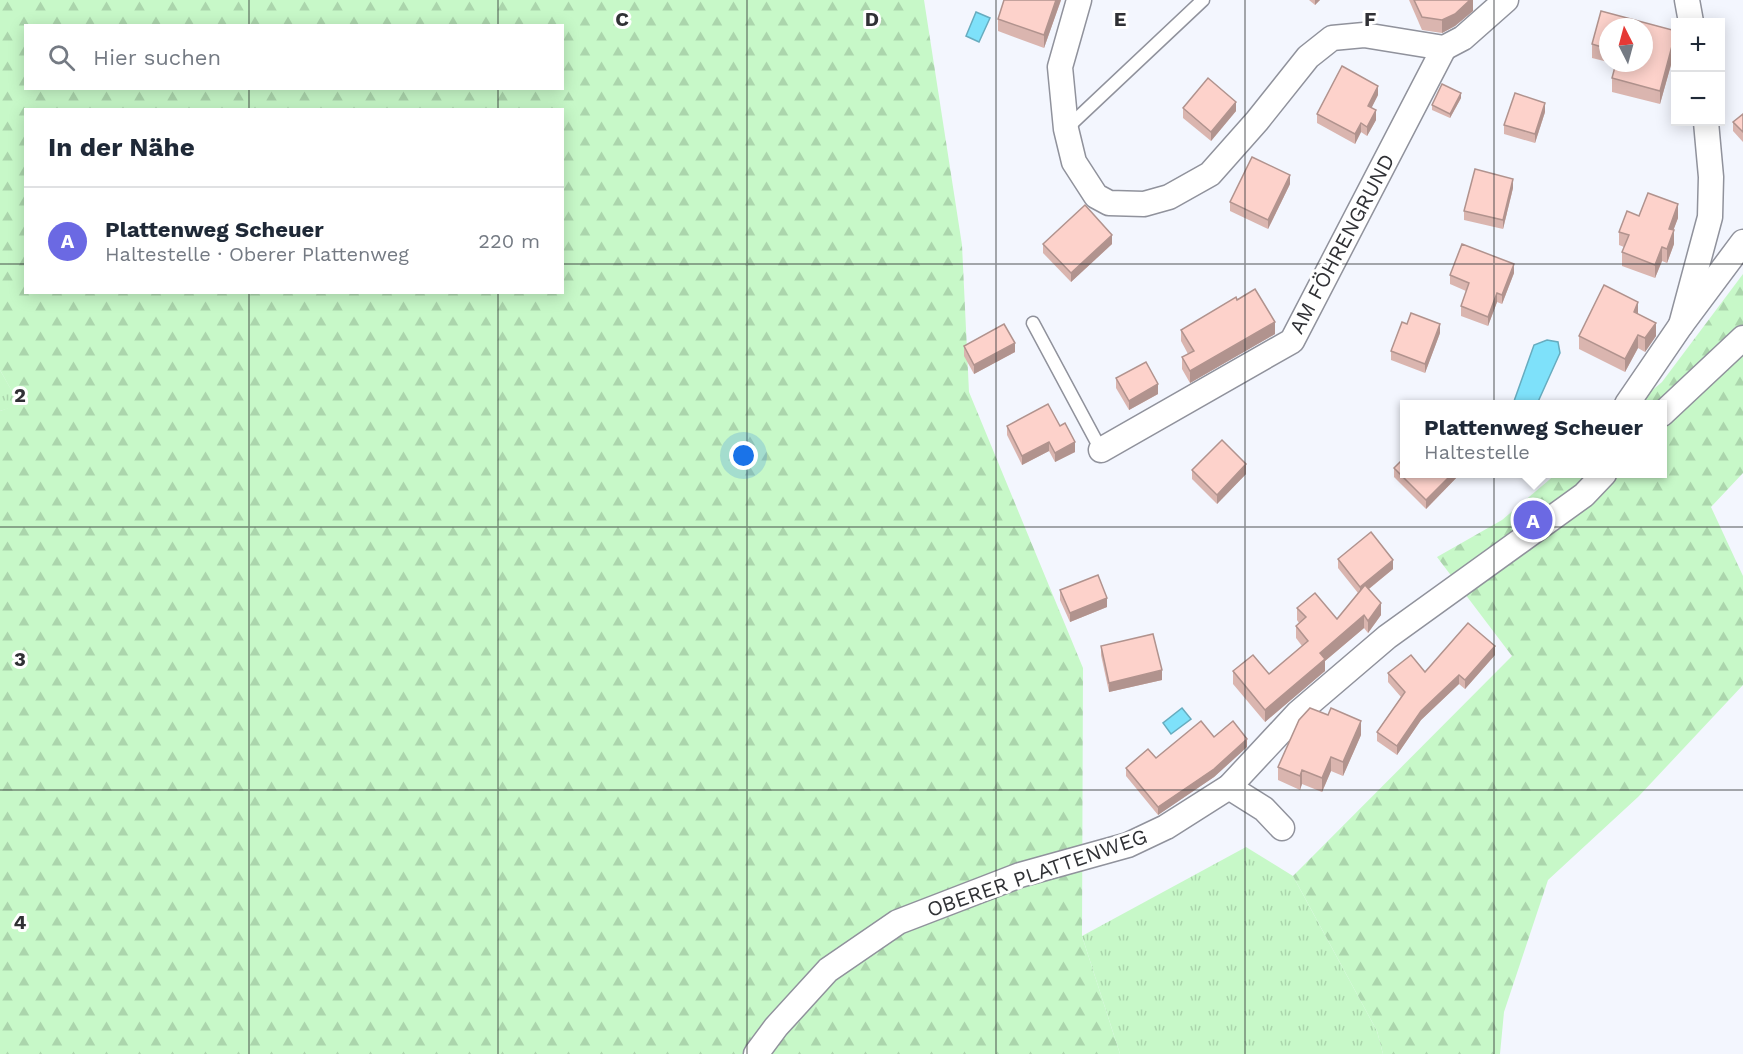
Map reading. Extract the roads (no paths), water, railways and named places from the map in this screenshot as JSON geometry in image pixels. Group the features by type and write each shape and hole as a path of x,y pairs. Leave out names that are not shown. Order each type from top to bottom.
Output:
{"street":[{"path":"1079,0 1060,67 1066,129 1074,162 1096,196 1109,203 1144,204 1170,197 1210,174 1251,129 1308,57 1332,38 1364,35 1444,48 1463,38 1506,0"},
{"path":"1687,0 1690,18"},
{"name":"AM FÖHRENGRUND","path":"1101,450 1292,341 1444,48"},
{"path":"1682,325 1710,217 1711,177 1706,126"},
{"path":"1631,400 1682,325 1743,242"},
{"path":"1667,409 1743,338"},
{"path":"1554,517 1578,478"},
{"name":"OBERER PLATTENWEG","path":"756,1054 776,1027 828,970 898,922 1020,875 1128,845 1166,827 1229,787 1298,713 1388,637 1584,495 1600,478"},
{"path":"1229,787 1264,809 1282,828"}],"lane":[{"path":"1066,129 1203,0"},
{"path":"1033,323 1101,450"}],"water":[{"path":"976,12 990,18 979,42 966,36"},
{"path":"1547,340 1558,342 1560,353 1539,400 1514,400 1534,345"},
{"path":"1182,708 1191,719 1171,734 1163,723"}],"place":[{"name":"Plattenweg Scheuer","path":"1533,520"}]}
